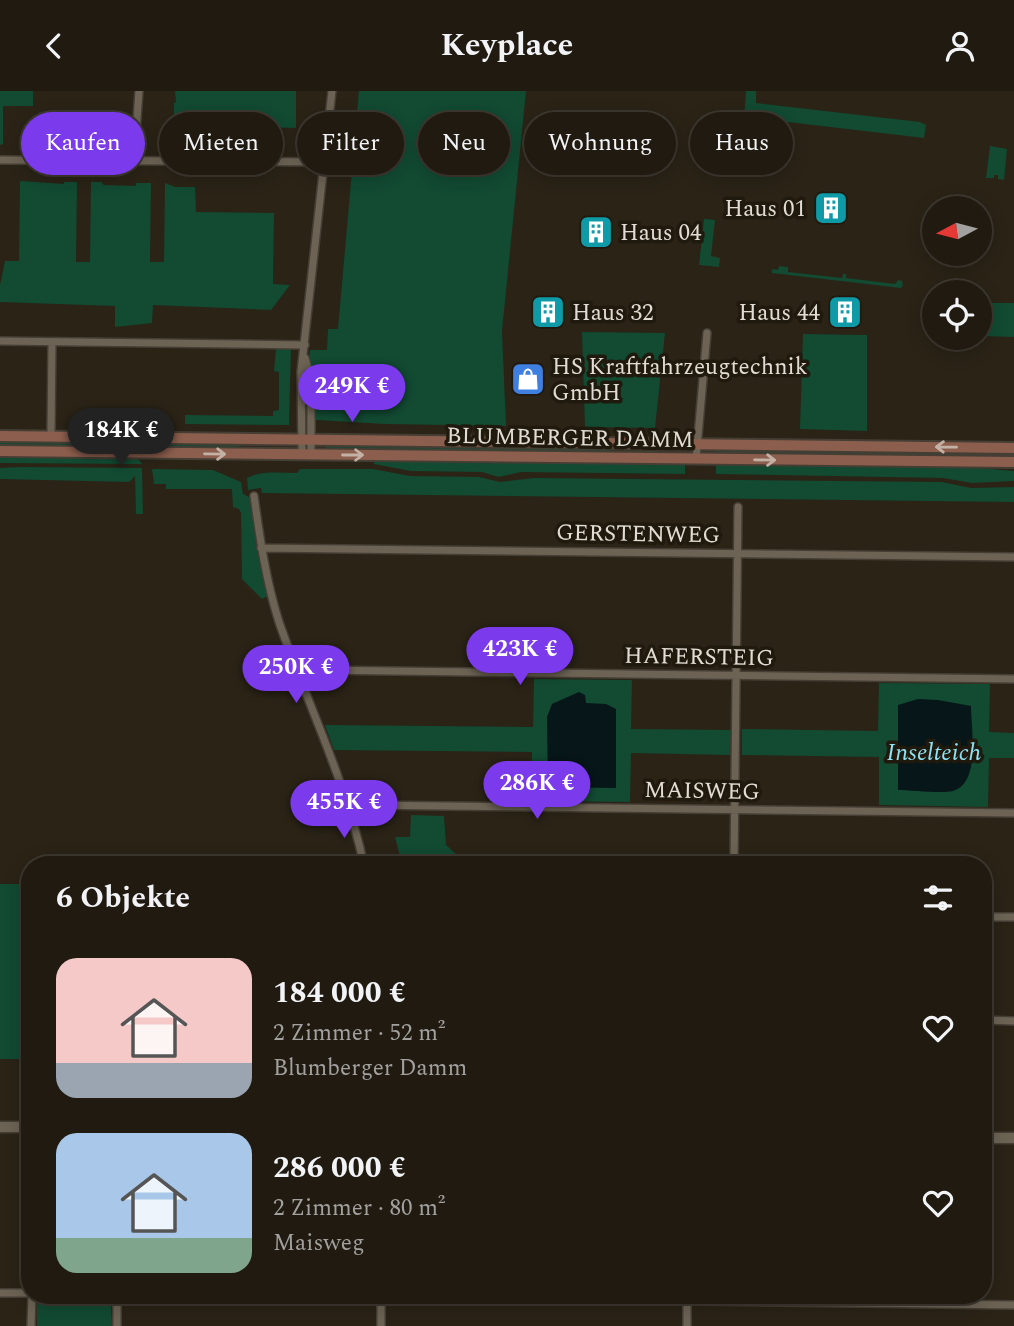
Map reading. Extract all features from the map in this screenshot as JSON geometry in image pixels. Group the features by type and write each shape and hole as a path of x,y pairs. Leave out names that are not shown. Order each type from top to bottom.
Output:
{"main road":[{"name":"BLUMBERGER DAMM","path":"0,436 1014,448"},
{"name":"BLUMBERGER DAMM","path":"0,451 1014,462"}],"street":[{"path":"138,112 139,91"},
{"path":"330,112 332,91"},
{"path":"0,160 21,160"},
{"path":"145,161 297,162"},
{"path":"306,455 311,379 304,357 324,175"},
{"path":"696,459 708,333"},
{"path":"0,341 305,345"},
{"path":"51,435 52,342"},
{"path":"254,496 261,548 279,621 349,808 362,856"},
{"path":"734,856 738,507"},
{"name":"GERSTENWEG","path":"261,548 1014,557"},
{"name":"HAFERSTEIG","path":"299,673 307,670 1014,679"},
{"name":"MAISWEG","path":"349,808 361,805 1014,813"},
{"path":"992,917 1014,917"},
{"path":"992,1020 1014,1021"},
{"path":"0,1126 21,1127"},
{"path":"992,1138 1014,1138"},
{"path":"0,1293 21,1294"},
{"path":"31,1304 31,1326"},
{"path":"117,1304 117,1326"},
{"path":"380,1326 381,1304"},
{"path":"687,1304 687,1326"},
{"path":"967,1304 1014,1305"}],"green space":[{"path":"0,91 33,91 33,106 3,106 3,144 0,145"},
{"path":"175,91 296,91 296,128 283,128 283,112 174,112"},
{"path":"359,91 526,91 502,331 506,426 316,420 315,375 309,359 310,350 327,350 328,329 338,329 352,175 404,175 404,112 357,112"},
{"path":"746,91 756,91 756,103 920,122 926,125 924,138 793,123 793,112 744,112"},
{"path":"990,146 1007,149 1004,180 998,179 998,175 986,178"},
{"path":"20,181 64,184 77,182 76,262 90,262 91,182 136,186 136,183 151,183 150,262 164,262 165,183 175,187 195,187 196,212 274,213 273,284 290,285 271,310 153,305 152,323 115,327 115,306 0,302 5,261 19,261"},
{"path":"704,219 715,220 711,256 720,258 719,267 699,265"},
{"path":"779,266 788,267 788,272 842,278 843,274 846,274 846,278 895,284 898,280 902,281 903,285 901,288 772,273 772,269 778,270"},
{"path":"992,303 1014,303 1014,337 992,336"},
{"path":"582,332 665,333 655,428 585,427"},
{"path":"803,334 867,335 867,431 800,429"},
{"path":"276,349 291,349 289,425 185,424 185,415 273,416 273,411 279,410 279,372 274,371"},
{"path":"0,440 288,445 245,445 233,448 0,446"},
{"path":"326,443 685,449 622,449 591,453 326,450"},
{"path":"716,448 1014,452 1014,458 716,455"},
{"path":"0,456 137,457 142,464 0,463"},
{"path":"374,460 685,464 685,474 521,472 499,477 482,472 411,471 374,464"},
{"path":"716,464 969,467 1014,471 1014,481 972,483 943,478 716,474"},
{"path":"0,468 142,468 143,514 136,514 135,476 129,482 0,479"},
{"path":"152,469 213,470 241,482 243,494 251,498 268,596 262,599 242,579 241,513 233,507 232,489 166,489 166,484 154,484"},
{"path":"300,469 373,469 410,476 479,477 500,482 534,478 942,482 971,488 1014,487 1014,502 262,493 261,488 248,490 247,478 253,475 297,473"},
{"path":"534,679 632,680 631,729 731,730 730,755 631,753 630,802 531,801 532,752 334,750 325,725 533,727"},
{"path":"879,683 990,684 989,732 1014,733 1014,758 989,758 988,807 879,805 879,757 742,755 742,729 878,731"},
{"path":"411,815 444,816 446,845 458,856 400,856 395,837 410,837"},
{"path":"0,884 19,884 21,1059 0,1059"},
{"path":"111,1304 112,1326 37,1326 37,1305"}],"water":[{"path":"579,692 585,695 586,703 606,704 616,709 616,788 548,787 547,717 552,704"},
{"name":"Inselteich","path":"918,699 971,706 971,766 962,786 953,791 898,790 898,705"}],"place":[{"name":"Haus 01","path":"831,208"},
{"name":"Haus 04","path":"596,232"},
{"name":"Haus 32","path":"548,312"},
{"name":"Haus 44","path":"845,312"},
{"name":"HS Kraftfahrzeugtechnik GmbH","path":"528,379"}]}
